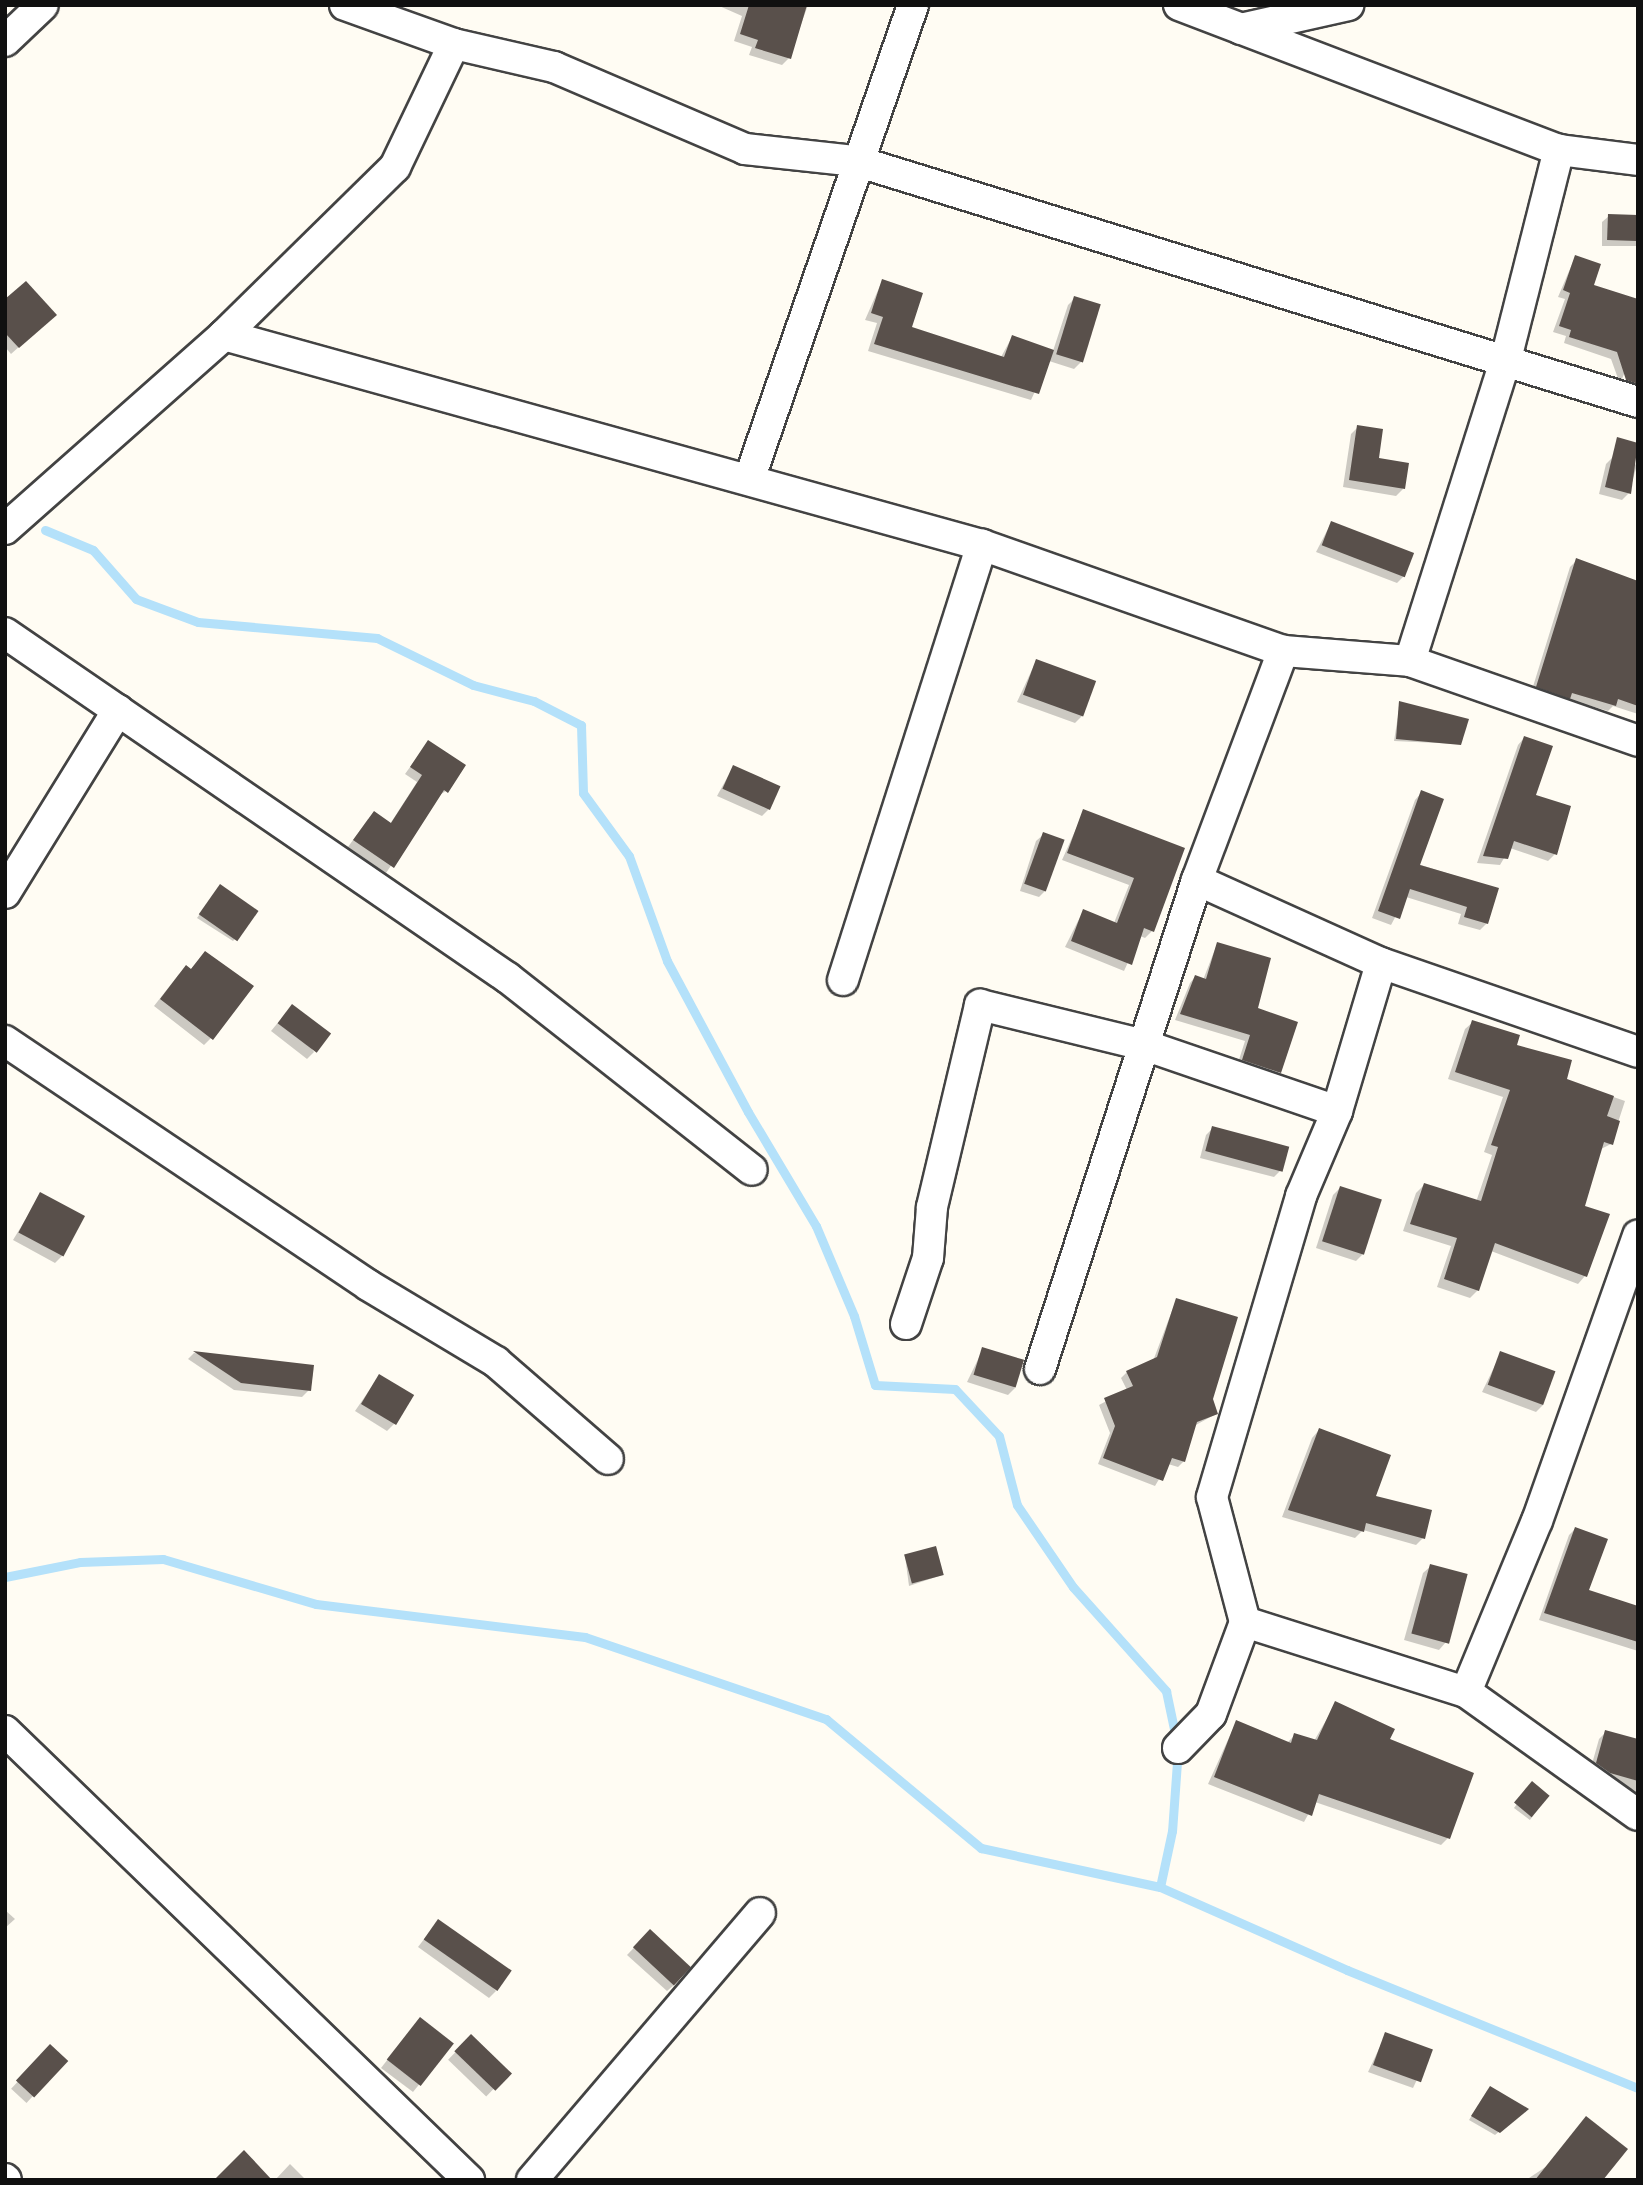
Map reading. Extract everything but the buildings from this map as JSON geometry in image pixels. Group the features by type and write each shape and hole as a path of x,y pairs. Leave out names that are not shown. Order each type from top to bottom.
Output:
{"street":[{"path":"5,41 43,5"},
{"path":"345,5 454,44 554,67 745,149 856,161 1506,359 1638,402"},
{"path":"749,480 856,161 913,5"},
{"path":"1179,5 1559,150 1638,160"},
{"path":"1241,29 1348,5"},
{"path":"5,529 224,335 395,167 454,44"},
{"path":"1410,661 1506,359 1559,150"},
{"path":"224,335 982,545 1283,652 1410,661 1638,741"},
{"path":"843,980 982,545"},
{"path":"5,632 508,978 752,1170"},
{"path":"1040,1369 1197,880 1283,652"},
{"path":"5,893 118,710"},
{"path":"1197,880 1381,963 1638,1052"},
{"path":"1178,1748 1211,1714 1245,1622 1212,1497 1301,1195 1336,1111 1381,963"},
{"path":"906,1324 928,1258 932,1207 980,1004 1144,1045 1336,1111"},
{"path":"5,1041 368,1285 496,1362 608,1459"},
{"path":"1466,1692 1546,1497 1638,1235"},
{"path":"1245,1622 1466,1692 1638,1815"},
{"path":"5,1731 469,2180"},
{"path":"532,2180 760,1913"}],"waterway":[{"path":"45,530 93,550 136,599 198,622 377,638 473,685 534,701 581,725 583,793 629,856 667,961 748,1112 816,1226 854,1316 875,1385 955,1389 999,1436 1017,1505 1073,1587 1166,1691 1178,1748 1172,1831 1160,1887"},
{"path":"5,1577 80,1562 163,1559 316,1604 585,1637 826,1719 981,1848 1160,1887 1347,1970 1638,2088"}]}
